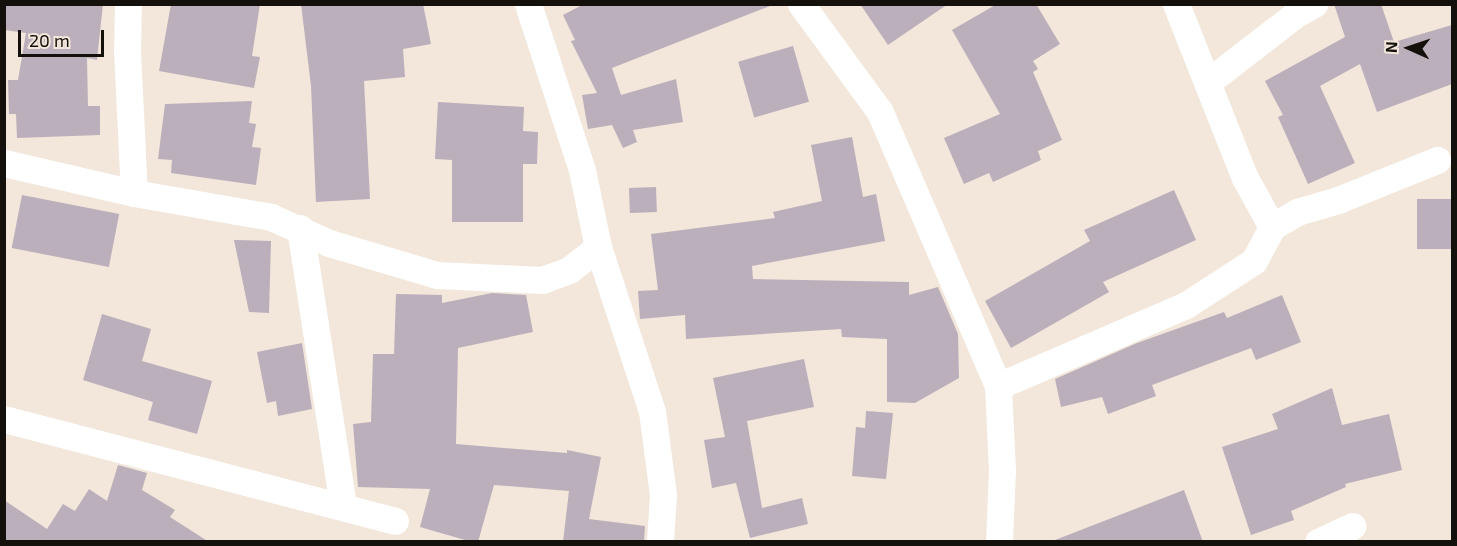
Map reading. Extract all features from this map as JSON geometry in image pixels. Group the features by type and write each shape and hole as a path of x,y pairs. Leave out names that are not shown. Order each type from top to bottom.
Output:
{"street":[{"path":"128,4 127,51 134,193"},
{"path":"528,4 582,170 598,247 652,411 663,495 660,542"},
{"path":"801,4 880,112 998,386 1002,470 999,542"},
{"path":"1176,4 1245,178 1272,227"},
{"path":"1208,82 1296,14 1314,4"},
{"path":"998,386 1186,305 1254,261 1272,227 1297,212 1338,200 1437,160"},
{"path":"4,163 134,193 271,217 300,228 329,243 437,275 510,281 542,280 569,270 598,247"},
{"path":"300,228 343,507"},
{"path":"4,419 395,520"},
{"path":"1318,542 1353,526"}],"building":[{"path":"4,4 103,4 97,60 87,58 88,106 100,106 100,135 17,138 16,114 9,114 8,80 18,80 26,33 4,30"},
{"path":"171,4 260,4 252,56 260,57 254,88 159,71"},
{"path":"301,4 423,4 431,44 403,49 405,77 364,81 370,199 316,202 311,86"},
{"path":"584,4 769,4 770,6 612,68 621,95 676,79 683,122 633,130 637,142 623,148 612,125 588,129 582,95 597,93 571,41 575,40 563,15"},
{"path":"860,4 948,4 888,45"},
{"path":"997,4 1036,4 1060,44 1033,61 1038,69 1033,72 1062,140 1038,151 1041,160 993,182 989,173 964,184 944,138 1000,114 952,30"},
{"path":"1334,4 1381,4 1394,42 1452,25 1452,84 1377,112 1360,64 1320,86 1355,163 1308,184 1278,117 1283,115 1265,81 1345,37"},
{"path":"793,46 809,102 754,117 738,62"},
{"path":"252,101 249,123 256,124 252,147 261,148 256,185 171,173 172,160 158,159 165,104"},
{"path":"438,102 524,107 523,131 538,132 537,164 523,164 523,222 452,222 452,160 435,159"},
{"path":"852,137 863,197 876,194 885,241 752,266 753,279 909,282 909,295 938,287 958,334 959,378 915,403 887,402 887,339 842,337 841,329 686,339 685,315 640,319 638,291 658,290 651,234 775,218 773,212 822,201 811,145"},
{"path":"656,187 657,212 630,213 629,188"},
{"path":"1174,190 1196,240 1103,282 1109,292 1011,348 985,301 1090,241 1084,230"},
{"path":"22,195 119,214 109,267 12,248"},
{"path":"1417,199 1452,199 1452,249 1417,249"},
{"path":"234,240 271,241 269,313 249,312"},
{"path":"492,293 526,295 533,332 458,348 456,444 567,453 567,450 601,457 589,519 645,526 644,542 563,542 569,491 494,485 478,542 472,542 420,527 430,489 358,487 353,424 371,422 373,354 394,354 396,294 442,295 442,303"},
{"path":"1282,295 1301,342 1256,360 1251,348 1152,385 1156,396 1108,414 1102,397 1061,407 1055,379 1137,343 1224,312 1227,318"},
{"path":"102,314 151,329 142,361 212,381 197,434 148,420 153,402 83,380"},
{"path":"302,343 312,409 278,416 276,401 267,403 257,352"},
{"path":"804,359 814,407 747,421 762,508 802,498 808,524 750,538 736,483 712,488 704,440 725,437 713,378"},
{"path":"1332,388 1342,425 1389,414 1402,470 1345,484 1346,487 1291,511 1294,520 1251,535 1222,447 1278,429 1272,414"},
{"path":"866,411 893,413 886,479 852,476 856,427 865,428"},
{"path":"118,465 147,473 142,490 175,510 170,517 209,542 4,542 4,500 47,529 63,504 75,511 89,489 107,501"},
{"path":"1184,490 1203,542 1055,542 1055,540"}]}
